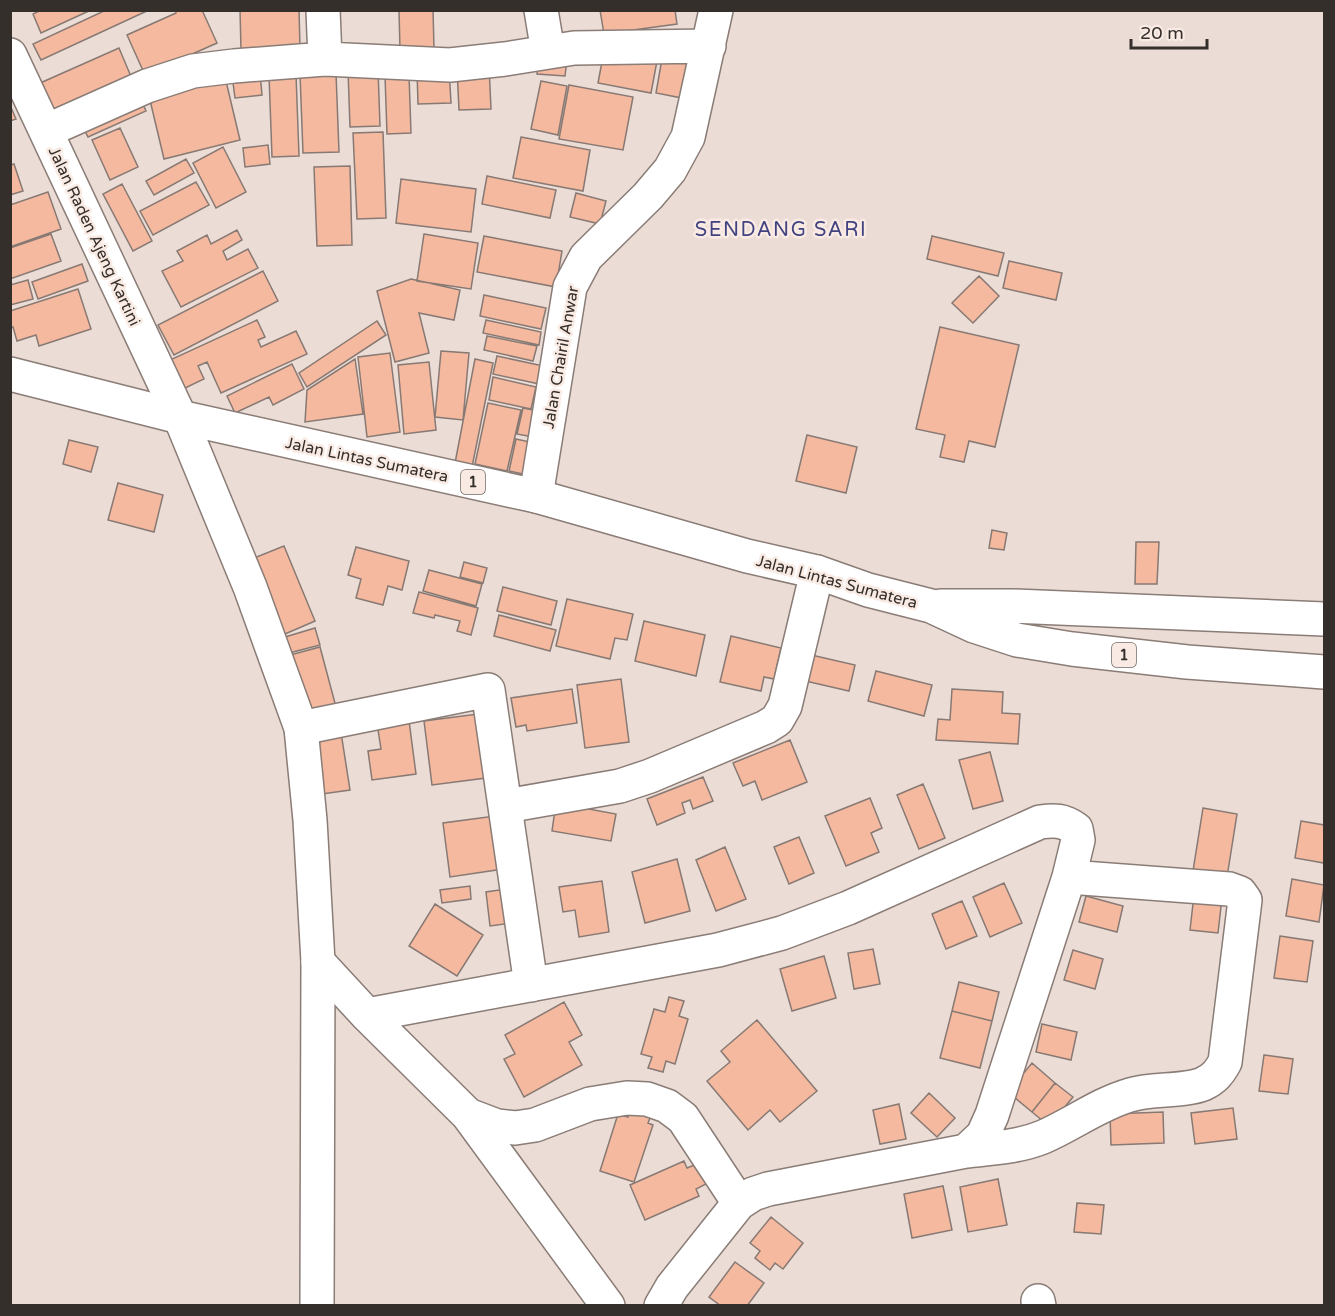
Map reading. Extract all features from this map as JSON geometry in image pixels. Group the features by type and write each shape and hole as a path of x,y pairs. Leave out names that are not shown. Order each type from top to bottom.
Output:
{"main road":[{"path":"323,10 326,59"},
{"path":"542,10 548,52"},
{"name":"Jalan Chairil Anwar","path":"536,496 570,287 586,256 648,196 670,170 688,137 716,10"},
{"path":"46,131 147,86 193,71 326,59 450,65 574,48 709,46"},
{"name":"Jalan Raden Ajeng Kartini","path":"10,55 180,417 250,587 302,728 318,962 317,1305"},
{"name":"Jalan Lintas Sumatera","path":"10,374 180,417 536,496 747,556 817,572 868,590 931,606 984,630 1017,640 1220,666 1324,672"},
{"path":"506,806 620,786 650,776 766,727 777,720 784,706 817,572"},
{"name":"Jalan Lintas Sumatera","path":"931,606 1013,606 1324,619"},
{"path":"302,728 488,690 531,985"},
{"path":"367,1015 718,950 782,933 848,908 1040,822 1056,819 1076,829 1078,840 1069,877 992,1115 983,1135 966,1150"},
{"path":"661,1305 672,1287 739,1203 753,1194 768,1189 966,1150 1011,1146 1041,1138 1074,1123 1107,1102 1134,1093 1202,1085 1218,1076 1225,1062 1245,900 1240,893 1229,889 1069,877"},
{"path":"318,962 367,1015 468,1115 608,1305"},
{"path":"468,1115 497,1126 515,1128 535,1125 590,1104 627,1098 646,1099 667,1106 683,1118 739,1203"}],"building":[{"path":"41,10 91,10 41,33 33,14"},
{"path":"106,10 149,10 41,60 33,44"},
{"path":"175,10 202,10 217,43 145,75 127,35 176,13"},
{"path":"240,10 299,10 300,48 241,50"},
{"path":"399,10 433,10 434,48 400,50"},
{"path":"600,10 675,10 677,24 604,34"},
{"path":"119,48 135,86 55,122 38,84"},
{"path":"604,51 657,61 651,93 598,83"},
{"path":"663,53 689,58 682,98 656,93"},
{"path":"538,57 567,60 565,76 537,74"},
{"path":"489,66 491,109 459,110 457,68"},
{"path":"378,69 380,126 350,127 348,70"},
{"path":"449,69 451,103 418,104 417,71"},
{"path":"260,73 262,95 235,98 232,75"},
{"path":"336,73 339,152 303,153 300,74"},
{"path":"296,74 299,156 272,157 269,75"},
{"path":"409,75 411,133 387,134 385,76"},
{"path":"225,77 240,140 164,159 149,96"},
{"path":"541,81 567,86 558,135 531,129"},
{"path":"569,85 633,97 623,150 559,139"},
{"path":"139,96 146,111 88,137 81,123"},
{"path":"10,105 16,119 10,121"},
{"path":"120,128 138,167 110,180 92,140"},
{"path":"383,132 386,218 357,219 353,133"},
{"path":"521,137 590,150 583,191 513,178"},
{"path":"268,145 270,164 245,167 243,148"},
{"path":"223,147 246,192 216,208 193,163"},
{"path":"186,159 194,173 154,195 146,181"},
{"path":"14,164 23,191 10,195 10,165"},
{"path":"350,166 352,245 317,246 314,167"},
{"path":"487,176 556,190 550,218 482,204"},
{"path":"401,179 476,189 471,232 396,223"},
{"path":"196,182 209,205 153,235 140,211"},
{"path":"122,184 152,241 133,251 103,194"},
{"path":"48,192 61,229 10,247 10,205"},
{"path":"576,193 606,201 600,224 570,217"},
{"path":"237,230 242,240 223,251 227,260 248,249 258,268 181,307 162,271 183,261 177,251 207,235 211,244"},
{"path":"51,234 61,261 10,279 10,248"},
{"path":"424,234 478,243 471,289 417,281"},
{"path":"484,236 562,251 556,287 477,272"},
{"path":"932,236 1004,253 998,276 927,259"},
{"path":"1009,261 1062,273 1056,300 1003,288"},
{"path":"82,264 88,281 38,299 32,282"},
{"path":"263,271 278,301 174,355 158,325"},
{"path":"979,276 999,296 973,323 952,303"},
{"path":"411,279 460,290 454,320 419,313 429,353 395,362 377,291"},
{"path":"28,280 33,299 10,305 10,285"},
{"path":"78,289 91,329 39,346 36,335 17,341 13,327 10,328 10,311"},
{"path":"484,295 546,308 541,329 480,316"},
{"path":"257,320 265,337 258,340 261,347 296,331 307,354 221,393 207,362 198,366 204,379 183,389 170,360"},
{"path":"486,320 541,332 539,345 483,333"},
{"path":"377,321 386,335 307,387 299,373"},
{"path":"940,327 1019,345 995,447 969,441 964,462 940,457 945,435 916,429"},
{"path":"487,336 537,346 533,361 484,350"},
{"path":"441,351 469,353 463,420 435,417"},
{"path":"390,353 400,432 367,437 358,357"},
{"path":"497,356 548,367 544,385 493,374"},
{"path":"355,359 363,414 305,422 307,390"},
{"path":"475,359 493,363 472,467 455,463"},
{"path":"429,362 436,430 404,434 398,365"},
{"path":"292,364 304,389 273,405 269,397 235,413 227,396"},
{"path":"493,377 536,387 531,409 489,400"},
{"path":"488,403 521,410 507,471 475,464"},
{"path":"523,408 543,412 538,438 517,434"},
{"path":"807,435 857,447 846,493 796,481"},
{"path":"516,439 530,442 523,474 509,471"},
{"path":"69,440 98,447 91,472 63,464"},
{"path":"118,483 163,495 154,532 108,520"},
{"path":"992,530 1007,533 1004,550 989,548"},
{"path":"1136,542 1159,542 1157,584 1135,584"},
{"path":"284,546 315,621 285,634 254,558"},
{"path":"356,547 409,561 402,590 388,586 383,605 356,598 361,579 348,575"},
{"path":"464,562 487,568 483,583 460,577"},
{"path":"429,570 482,584 476,606 423,591"},
{"path":"503,587 557,601 551,625 497,611"},
{"path":"419,592 478,608 471,635 457,631 460,621 413,613"},
{"path":"567,599 633,614 627,640 615,638 610,659 556,646"},
{"path":"499,615 556,630 550,651 494,636"},
{"path":"644,621 705,635 696,676 635,661"},
{"path":"315,628 320,645 289,653 285,637"},
{"path":"731,636 781,648 774,679 764,677 761,691 720,682"},
{"path":"320,647 336,707 307,715 290,655"},
{"path":"807,654 855,665 849,691 801,680"},
{"path":"876,671 932,685 924,716 868,701"},
{"path":"621,679 629,742 585,748 577,685"},
{"path":"572,689 577,723 527,731 526,725 516,727 511,698"},
{"path":"952,689 1003,692 1002,713 1020,714 1018,744 936,740 938,719 950,720"},
{"path":"408,713 416,774 372,780 368,751 381,749 376,717"},
{"path":"478,714 486,778 432,785 424,721"},
{"path":"340,726 350,790 322,794 312,730"},
{"path":"790,740 807,782 762,800 755,781 743,786 733,763"},
{"path":"990,752 1003,801 973,809 959,760"},
{"path":"703,777 713,801 693,809 690,800 682,803 685,813 657,825 647,799"},
{"path":"923,784 945,838 919,849 897,795"},
{"path":"870,798 882,828 871,833 879,852 846,866 825,816"},
{"path":"556,803 616,814 611,841 552,831"},
{"path":"1203,808 1237,814 1227,877 1193,871"},
{"path":"495,816 503,869 450,877 443,823"},
{"path":"1301,821 1324,825 1324,863 1295,858"},
{"path":"799,837 814,873 789,884 774,847"},
{"path":"725,847 746,899 716,911 696,860"},
{"path":"677,859 690,911 645,923 632,872"},
{"path":"1292,879 1324,885 1319,922 1286,916"},
{"path":"602,881 609,932 579,937 575,910 563,912 559,887"},
{"path":"1004,883 1022,923 990,937 973,897"},
{"path":"470,886 471,899 442,903 440,890"},
{"path":"506,889 511,923 490,926 486,892"},
{"path":"1194,895 1222,898 1218,933 1190,930"},
{"path":"1086,896 1123,906 1117,932 1079,922"},
{"path":"962,901 977,936 946,949 932,914"},
{"path":"435,904 483,935 457,976 409,946"},
{"path":"1280,936 1313,941 1307,982 1274,978"},
{"path":"873,949 880,984 854,989 848,953"},
{"path":"1073,950 1103,959 1095,989 1064,980"},
{"path":"824,956 836,998 792,1011 780,969"},
{"path":"959,982 999,992 992,1021 952,1011"},
{"path":"669,997 684,1001 679,1016 688,1019 675,1064 666,1061 663,1072 648,1068 652,1057 641,1054 654,1009 665,1012"},
{"path":"564,1002 582,1035 569,1042 582,1065 524,1097 504,1059 515,1054 505,1035"},
{"path":"952,1011 992,1021 980,1068 940,1058"},
{"path":"757,1020 817,1091 780,1122 770,1110 748,1130 707,1081 730,1062 721,1051"},
{"path":"1042,1024 1077,1032 1071,1060 1036,1052"},
{"path":"1264,1055 1293,1059 1288,1094 1259,1091"},
{"path":"1032,1063 1055,1083 1032,1112 1008,1092"},
{"path":"1055,1083 1073,1097 1049,1126 1032,1112"},
{"path":"929,1093 955,1118 937,1137 911,1113"},
{"path":"899,1104 906,1139 880,1144 873,1110"},
{"path":"631,1106 652,1113 648,1123 653,1125 634,1182 600,1171 618,1114 628,1117"},
{"path":"1233,1108 1237,1139 1195,1144 1191,1113"},
{"path":"1163,1112 1164,1143 1111,1145 1110,1114"},
{"path":"684,1161 687,1168 697,1164 706,1184 696,1189 699,1196 645,1220 630,1185"},
{"path":"998,1179 1007,1225 968,1232 960,1187"},
{"path":"943,1186 952,1230 912,1238 904,1194"},
{"path":"1077,1203 1104,1205 1101,1234 1074,1232"},
{"path":"771,1217 803,1243 783,1269 775,1263 770,1270 755,1258 760,1251 750,1243"},
{"path":"735,1262 764,1283 747,1306 721,1306 709,1297"}],"district":[{"name":"SENDANG SARI","path":"781,229"}]}
